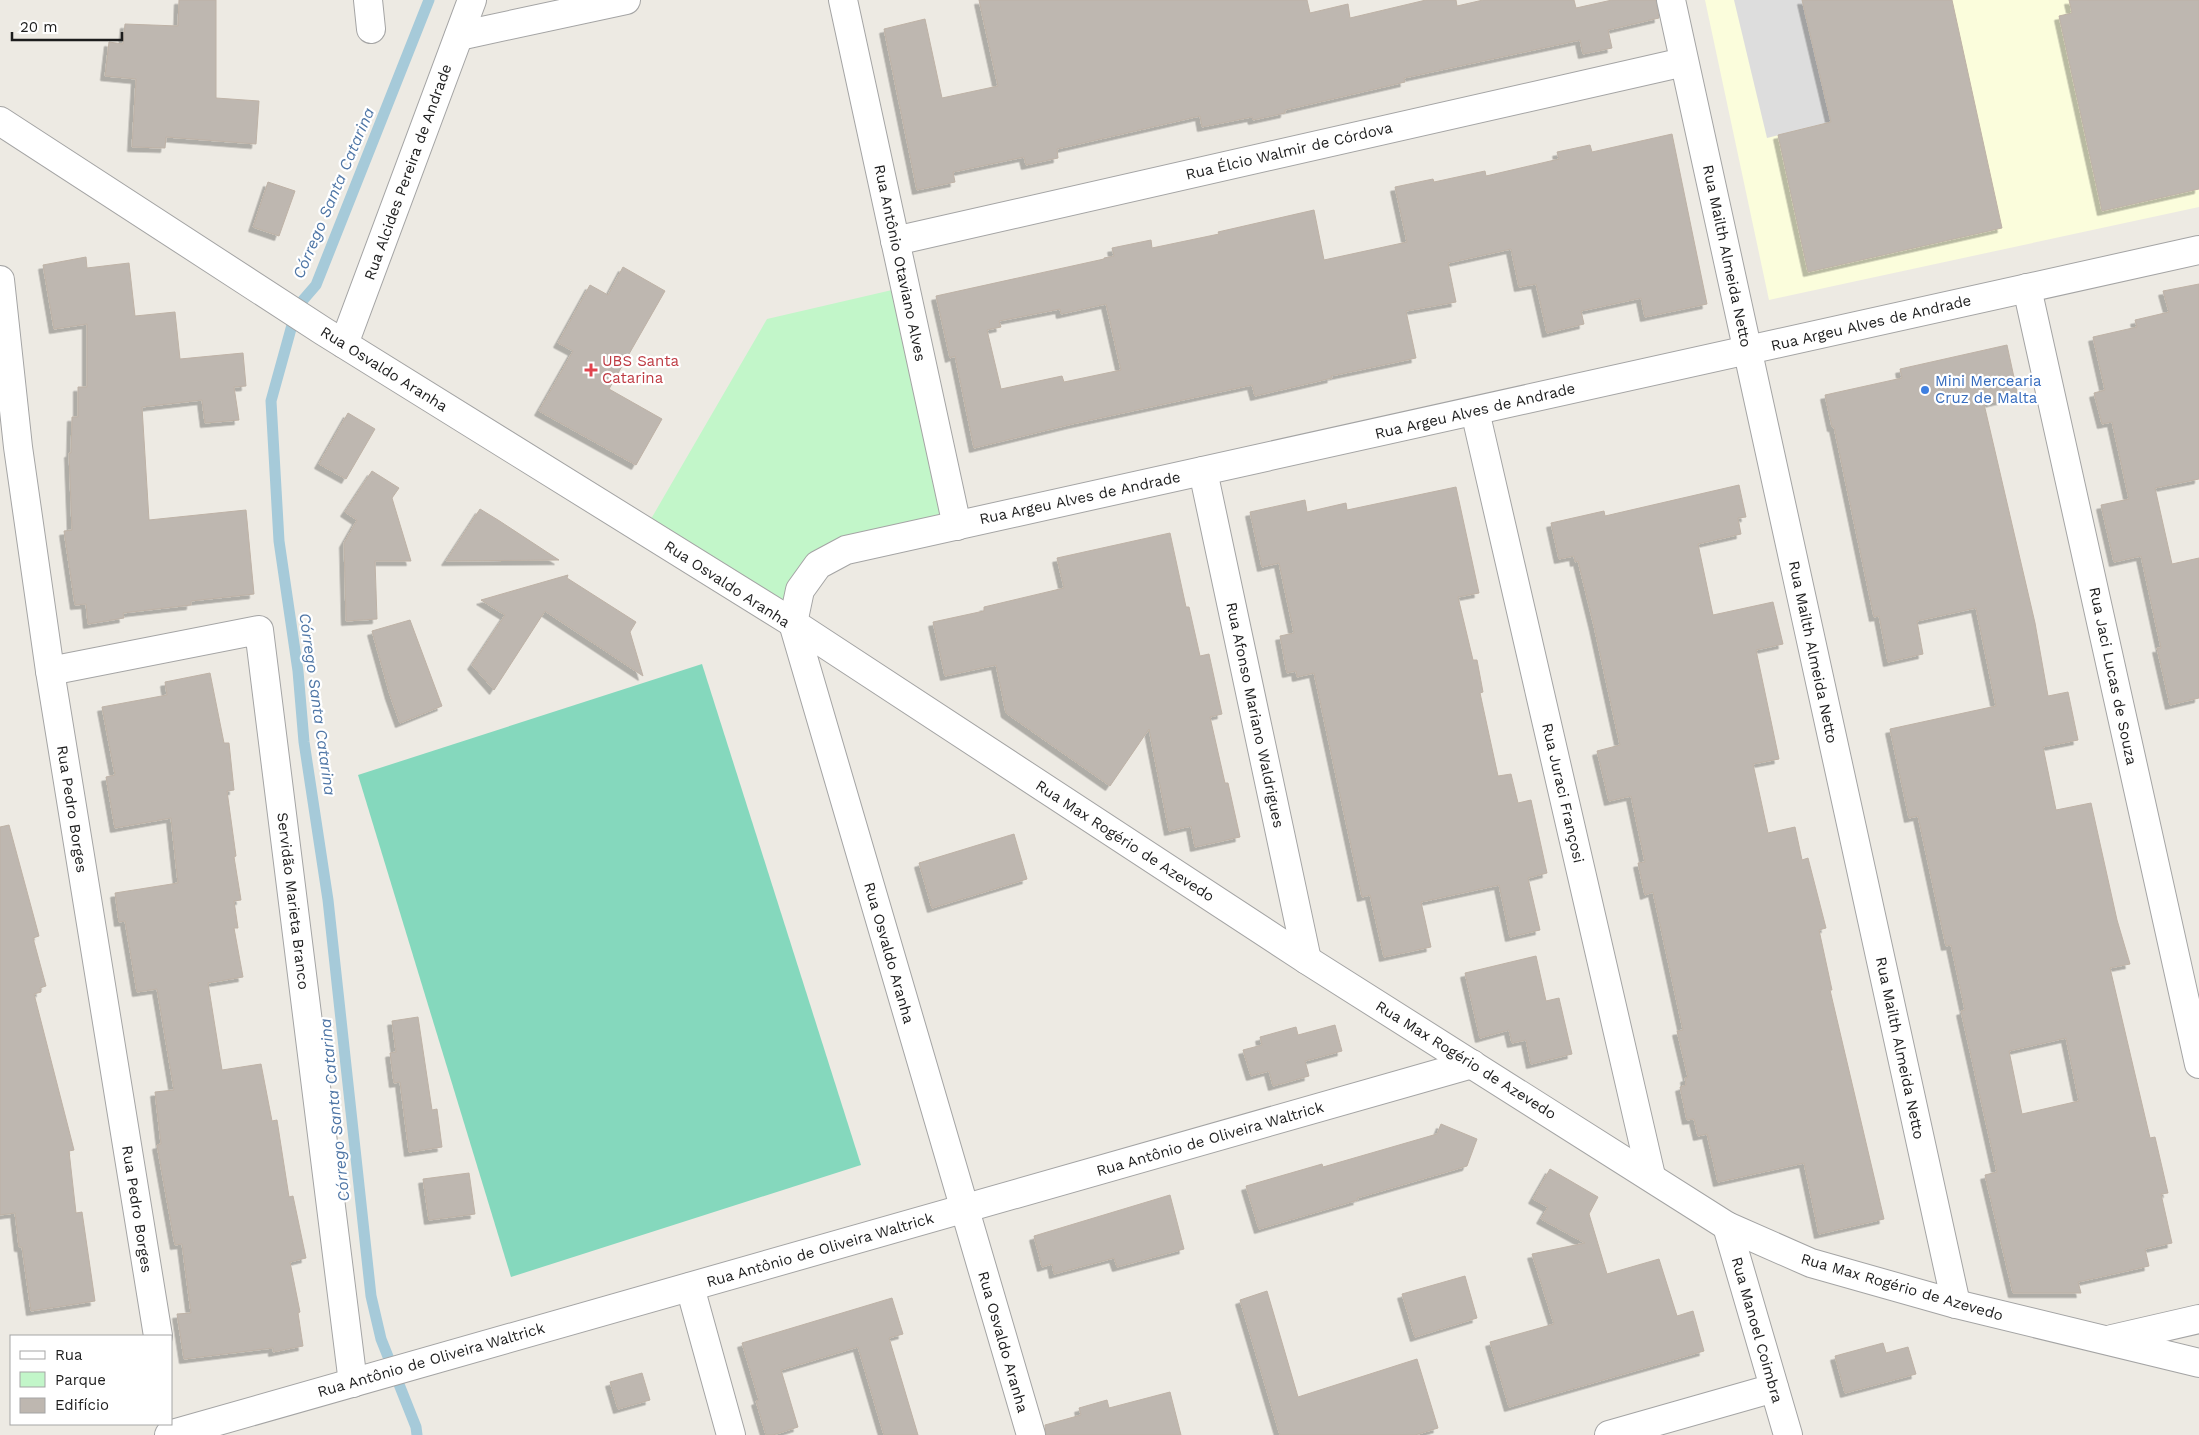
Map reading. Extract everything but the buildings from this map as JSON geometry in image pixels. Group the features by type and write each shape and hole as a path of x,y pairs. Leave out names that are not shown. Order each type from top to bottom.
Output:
{"street":[{"path":"368,0 372,29"},
{"name":"Rua Alcides Pereira de Andrade","path":"334,338 459,36 472,0"},
{"path":"459,36 626,0"},
{"name":"Rua Antônio Otaviano Alves","path":"843,0 957,526"},
{"name":"Rua Mailth Almeida Netto","path":"1671,0 1956,1304"},
{"name":"Rua Élcio Walmir de Córdova","path":"895,241 1684,62"},
{"name":"Rua Osvaldo Aranha","path":"0,121 334,338 793,623 1030,1435"},
{"name":"Rua Argeu Alves de Andrade","path":"793,623 800,590 818,565 846,550 2199,250"},
{"name":"Rua Pedro Borges","path":"0,280 9,446 50,671 158,1335"},
{"name":"Rua Jaci Lucas de Souza","path":"2027,288 2199,1064"},
{"name":"Rua Juraci Françosi","path":"1475,410 1651,1176"},
{"name":"Rua Afonso Mariano Waldrigues","path":"1203,471 1307,960"},
{"name":"Rua Max Rogério de Azevedo","path":"793,623 1307,960 1651,1176 1727,1226 1811,1263 1956,1304 2199,1362"},
{"name":"Servidão Marieta Branco","path":"50,671 259,630 366,1379"},
{"name":"Rua Antônio de Oliveira Waltrick","path":"171,1430 366,1379 1472,1064"},
{"name":"Rua Manoel Coimbra","path":"1727,1226 1788,1435"},
{"path":"690,1286 731,1435"},
{"path":"2106,1340 2199,1319"},
{"path":"1609,1435 1774,1388"}],"shaded area":[{"path":"1705,0 2199,0 2199,207 1769,300"},
{"path":"1734,0 1802,0 1831,122 1767,138"}],"green space":[{"path":"905,287 957,526 818,565 793,623 644,531 767,319"},
{"path":"702,664 861,1165 511,1277 358,775"}],"waterway":[{"name":"Córrego Santa Catarina","path":"417,1435 416,1427 381,1339 371,1296 328,900 304,742 298,671 279,541 271,401 297,307 316,285 429,0"}],"place":[{"name":"UBS Santa Catarina","path":"591,370"},
{"name":"Mini Mercearia Cruz de Malta","path":"1925,390"}]}
